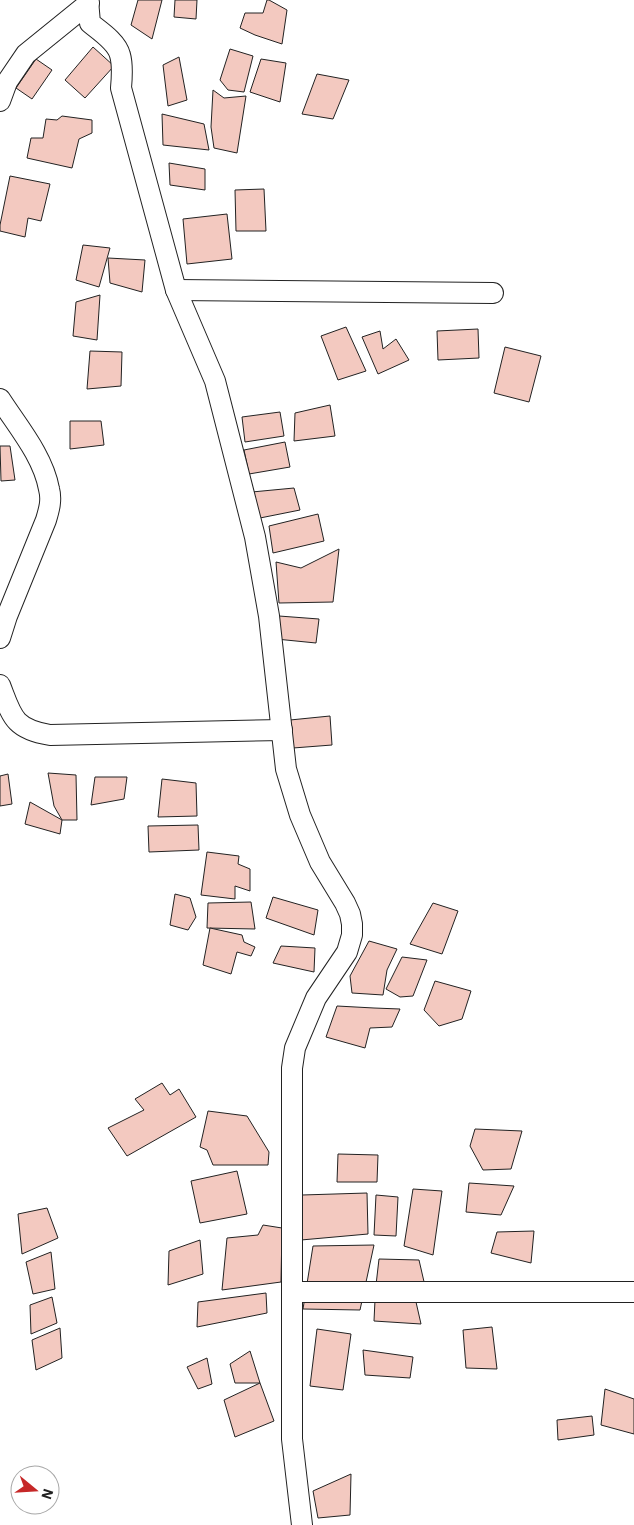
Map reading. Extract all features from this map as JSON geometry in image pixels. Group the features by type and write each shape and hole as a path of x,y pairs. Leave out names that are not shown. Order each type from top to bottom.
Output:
{"street":[{"path":"0,101 7,82 26,54 88,2"},
{"path":"88,2 90,23 103,33 120,54 122,69 121,88 176,290 215,380 255,537 269,616 286,769 300,815 320,862 345,903 352,924 352,935 347,952 316,998 295,1048 292,1068 292,1439 302,1525"},
{"path":"176,290 494,293"},
{"path":"0,400 33,450 44,471 50,491 50,505 46,520 0,638"},
{"path":"0,684 12,715 18,724 38,733 50,735 282,730"},
{"path":"292,1292 634,1292"}],"building":[{"path":"138,0 162,0 152,39 131,25"},
{"path":"175,0 197,0 196,19 174,17"},
{"path":"267,0 287,10 282,44 240,28 245,13 263,13"},
{"path":"93,47 114,66 85,98 65,80"},
{"path":"230,49 253,56 244,92 228,90 220,80"},
{"path":"179,57 187,100 168,106 163,65"},
{"path":"36,59 52,70 32,99 16,88"},
{"path":"261,59 286,63 280,102 250,92"},
{"path":"317,74 349,80 333,119 302,114"},
{"path":"213,90 224,98 246,96 237,153 214,148 211,127"},
{"path":"162,114 204,124 209,150 163,145"},
{"path":"62,116 92,120 92,133 79,139 72,168 27,158 31,138 43,138 46,119 57,120"},
{"path":"169,163 205,169 205,190 170,185"},
{"path":"10,176 50,184 41,221 28,218 25,237 0,231"},
{"path":"264,189 266,231 236,231 235,190"},
{"path":"227,214 232,259 187,264 183,219"},
{"path":"83,245 110,248 99,287 76,280"},
{"path":"108,258 145,260 142,292 110,283"},
{"path":"100,295 97,340 73,336 76,302"},
{"path":"346,327 366,371 338,380 321,336"},
{"path":"478,329 479,358 438,360 437,331"},
{"path":"380,331 383,349 396,339 409,360 378,374 362,337"},
{"path":"505,347 541,356 529,402 494,393"},
{"path":"90,351 122,352 121,386 87,389"},
{"path":"330,405 335,436 294,441 295,413"},
{"path":"280,412 284,436 245,442 242,417"},
{"path":"70,421 101,421 104,445 70,449"},
{"path":"285,442 290,467 249,474 244,450"},
{"path":"0,446 10,446 15,480 1,481"},
{"path":"294,488 300,510 260,518 252,492"},
{"path":"318,514 324,541 273,553 269,526"},
{"path":"339,549 333,602 279,603 276,562 301,568"},
{"path":"279,616 319,619 316,643 276,639"},
{"path":"330,716 332,745 293,748 290,720"},
{"path":"48,773 76,775 77,820 62,820 54,806"},
{"path":"8,774 12,804 0,806 0,776"},
{"path":"95,777 127,777 124,799 91,805"},
{"path":"162,779 196,783 197,816 158,817"},
{"path":"30,802 62,820 60,834 25,824"},
{"path":"198,825 199,850 149,852 148,826"},
{"path":"207,852 239,856 238,864 250,869 250,891 235,886 235,899 201,895"},
{"path":"175,894 190,898 196,917 188,930 170,925"},
{"path":"273,897 318,910 314,935 266,918"},
{"path":"251,902 255,929 207,928 208,903"},
{"path":"433,903 458,911 442,954 410,944"},
{"path":"210,928 242,935 244,942 255,947 251,956 237,952 231,974 203,965"},
{"path":"369,941 397,949 387,970 383,995 352,993 350,976"},
{"path":"281,946 315,948 314,972 273,963"},
{"path":"402,957 427,960 413,996 400,997 386,989"},
{"path":"435,981 471,991 462,1019 439,1026 424,1010"},
{"path":"337,1006 400,1009 392,1027 370,1028 365,1048 326,1037"},
{"path":"162,1083 170,1095 179,1089 196,1117 127,1156 108,1128 144,1110 135,1099"},
{"path":"208,1111 247,1116 269,1152 268,1165 213,1165 207,1150 200,1147"},
{"path":"475,1129 522,1131 511,1169 483,1170 470,1146"},
{"path":"338,1154 378,1155 377,1182 337,1182"},
{"path":"237,1171 247,1214 200,1223 191,1181"},
{"path":"469,1183 514,1186 501,1215 466,1212"},
{"path":"413,1189 442,1191 433,1255 404,1246"},
{"path":"367,1193 368,1234 301,1240 302,1195"},
{"path":"376,1195 398,1197 396,1236 374,1235"},
{"path":"47,1208 58,1238 22,1254 18,1214"},
{"path":"263,1225 282,1228 281,1282 222,1290 227,1238 258,1235"},
{"path":"534,1231 531,1263 491,1253 497,1232"},
{"path":"200,1240 203,1274 168,1285 169,1251"},
{"path":"374,1245 360,1310 303,1309 313,1246"},
{"path":"51,1252 55,1289 33,1294 26,1262"},
{"path":"379,1259 419,1260 425,1286 376,1285"},
{"path":"266,1293 267,1313 197,1327 198,1302"},
{"path":"52,1297 57,1323 31,1334 30,1305"},
{"path":"375,1300 416,1302 421,1324 374,1321"},
{"path":"492,1327 497,1369 466,1368 463,1330"},
{"path":"60,1328 62,1358 36,1370 32,1340"},
{"path":"317,1329 351,1334 343,1390 310,1386"},
{"path":"363,1350 413,1357 410,1378 365,1375"},
{"path":"250,1351 260,1383 235,1383 230,1364"},
{"path":"207,1358 212,1384 198,1389 187,1367"},
{"path":"260,1383 274,1421 235,1437 224,1400"},
{"path":"605,1389 634,1399 634,1434 601,1425"},
{"path":"592,1416 594,1435 558,1440 557,1420"},
{"path":"351,1474 350,1515 318,1518 313,1491"}]}
